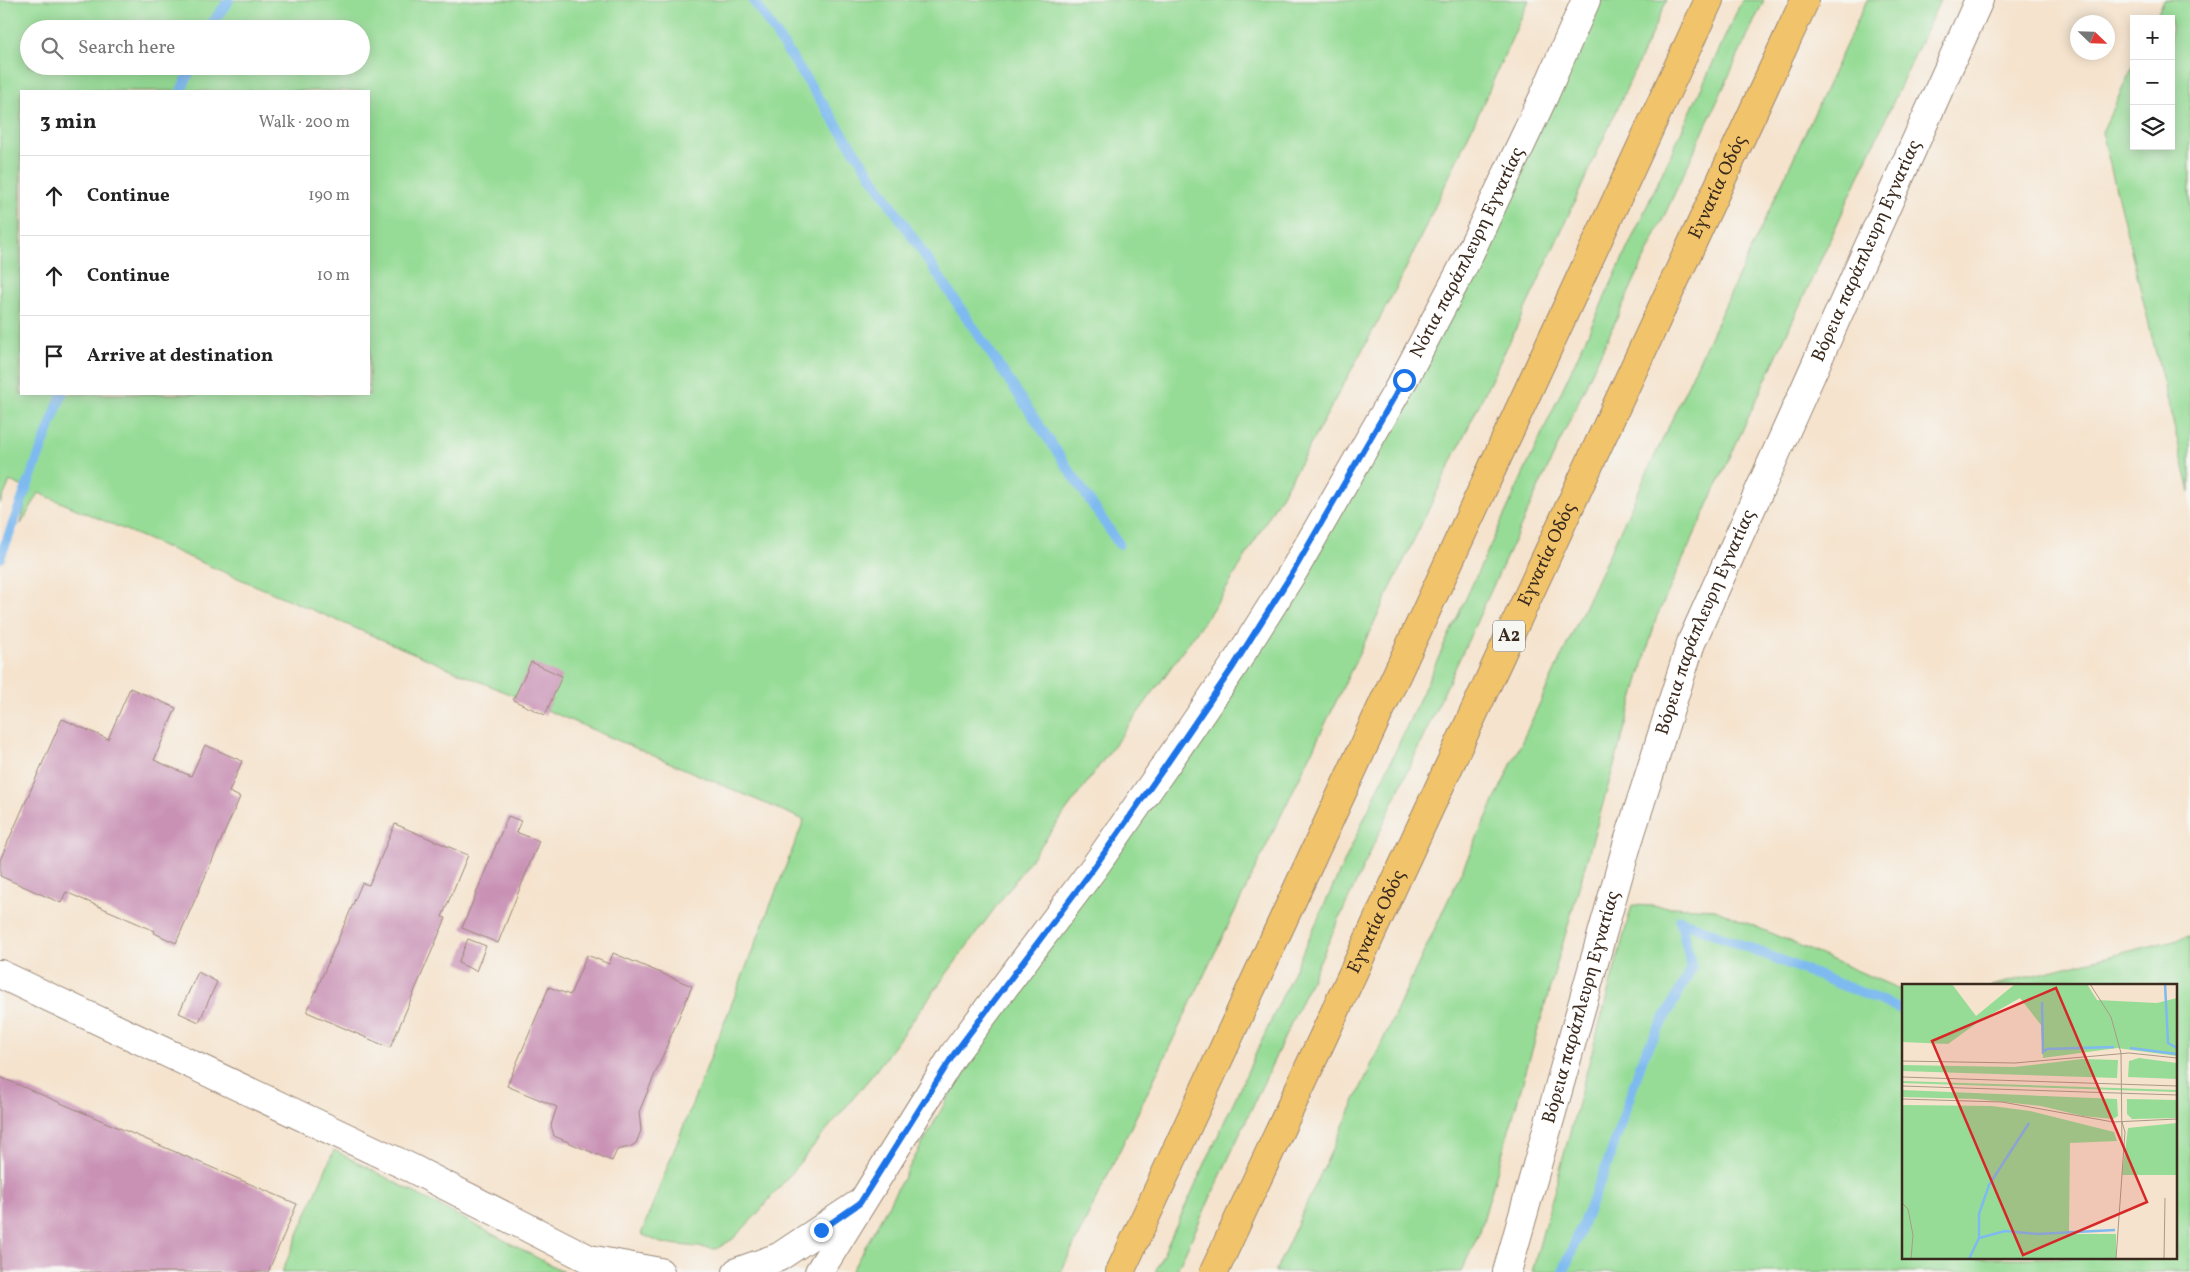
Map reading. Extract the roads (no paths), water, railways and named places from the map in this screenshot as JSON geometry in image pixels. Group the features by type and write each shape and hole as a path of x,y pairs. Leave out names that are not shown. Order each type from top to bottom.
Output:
{"highway":[{"path":"1120,1272 1709,0"},
{"name":"Εγνατία Οδός","path":"1214,1272 1805,0"}],"street":[{"name":"Νότια παράπλευρη Εγνατίας","path":"819,1272 954,1054 1093,869 1233,667 1293,572 1404,380 1465,263 1543,98 1586,0"},
{"name":"Βόρεια παράπλευρη Εγνατίας","path":"1507,1272 1624,854 1691,643 1819,352 1979,0"},
{"path":"0,974 411,1168 597,1265 660,1272"},
{"path":"737,1272 779,1257 860,1203"}],"waterway":[{"path":"215,20 229,0"},
{"path":"753,0 1119,544"},
{"path":"181,90 188,75"},
{"path":"0,558 62,395"},
{"path":"1680,920 1902,1009"},
{"path":"1563,1272 1608,1162 1643,1057 1692,968 1680,920"}]}
